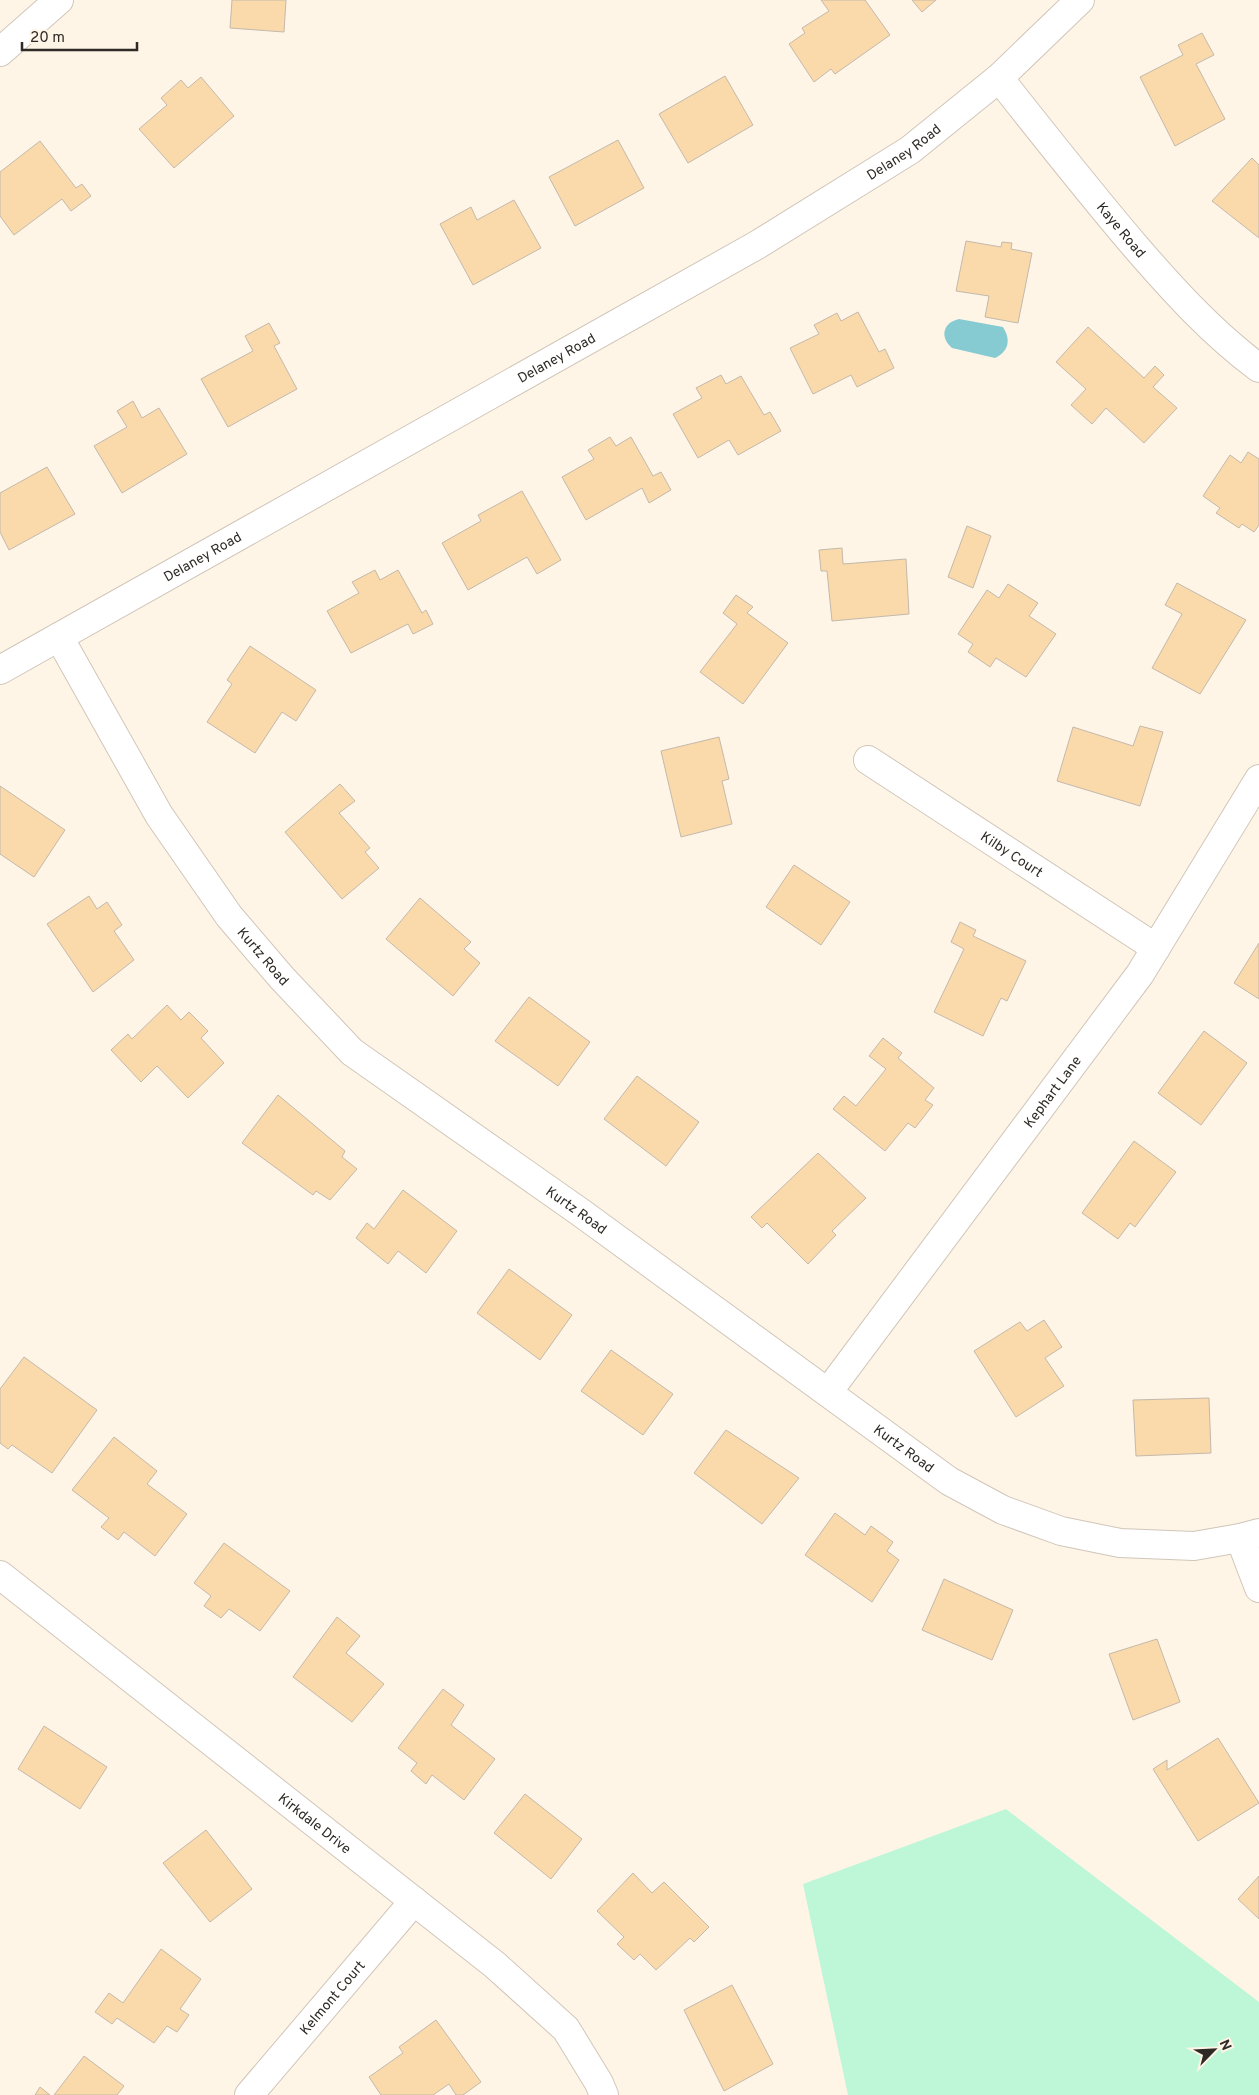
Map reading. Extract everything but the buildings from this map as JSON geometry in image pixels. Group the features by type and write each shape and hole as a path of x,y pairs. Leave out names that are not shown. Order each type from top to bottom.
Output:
{"street":[{"path":"0,52 58,0"},
{"name":"Delaney Road","path":"0,670 757,245 910,150 999,78 1080,0"},
{"name":"Kaye Road","path":"999,78 1086,188 1183,301 1237,352 1259,368"},
{"name":"Kurtz Road","path":"59,637 159,815 229,916 282,978 352,1052 580,1212 949,1481 1003,1510 1060,1531 1120,1543 1194,1546 1249,1535"},
{"name":"Kilby Court","path":"868,760 1156,948"},
{"name":"Kephart Lane","path":"828,1392 1140,974 1259,779"},
{"path":"1249,1535 1259,1588"},
{"name":"Kirkdale Drive","path":"2,1581 495,1965 566,2030 599,2083 604,2095"},
{"name":"Kelmont Court","path":"249,2095 414,1901"}],"green space":[{"path":"1006,1809 1259,2002 1259,2095 848,2095 803,1884"}],"water":[{"path":"959,319 1003,327 1008,341 1006,349 995,358 952,348 944,335 946,327"}]}
